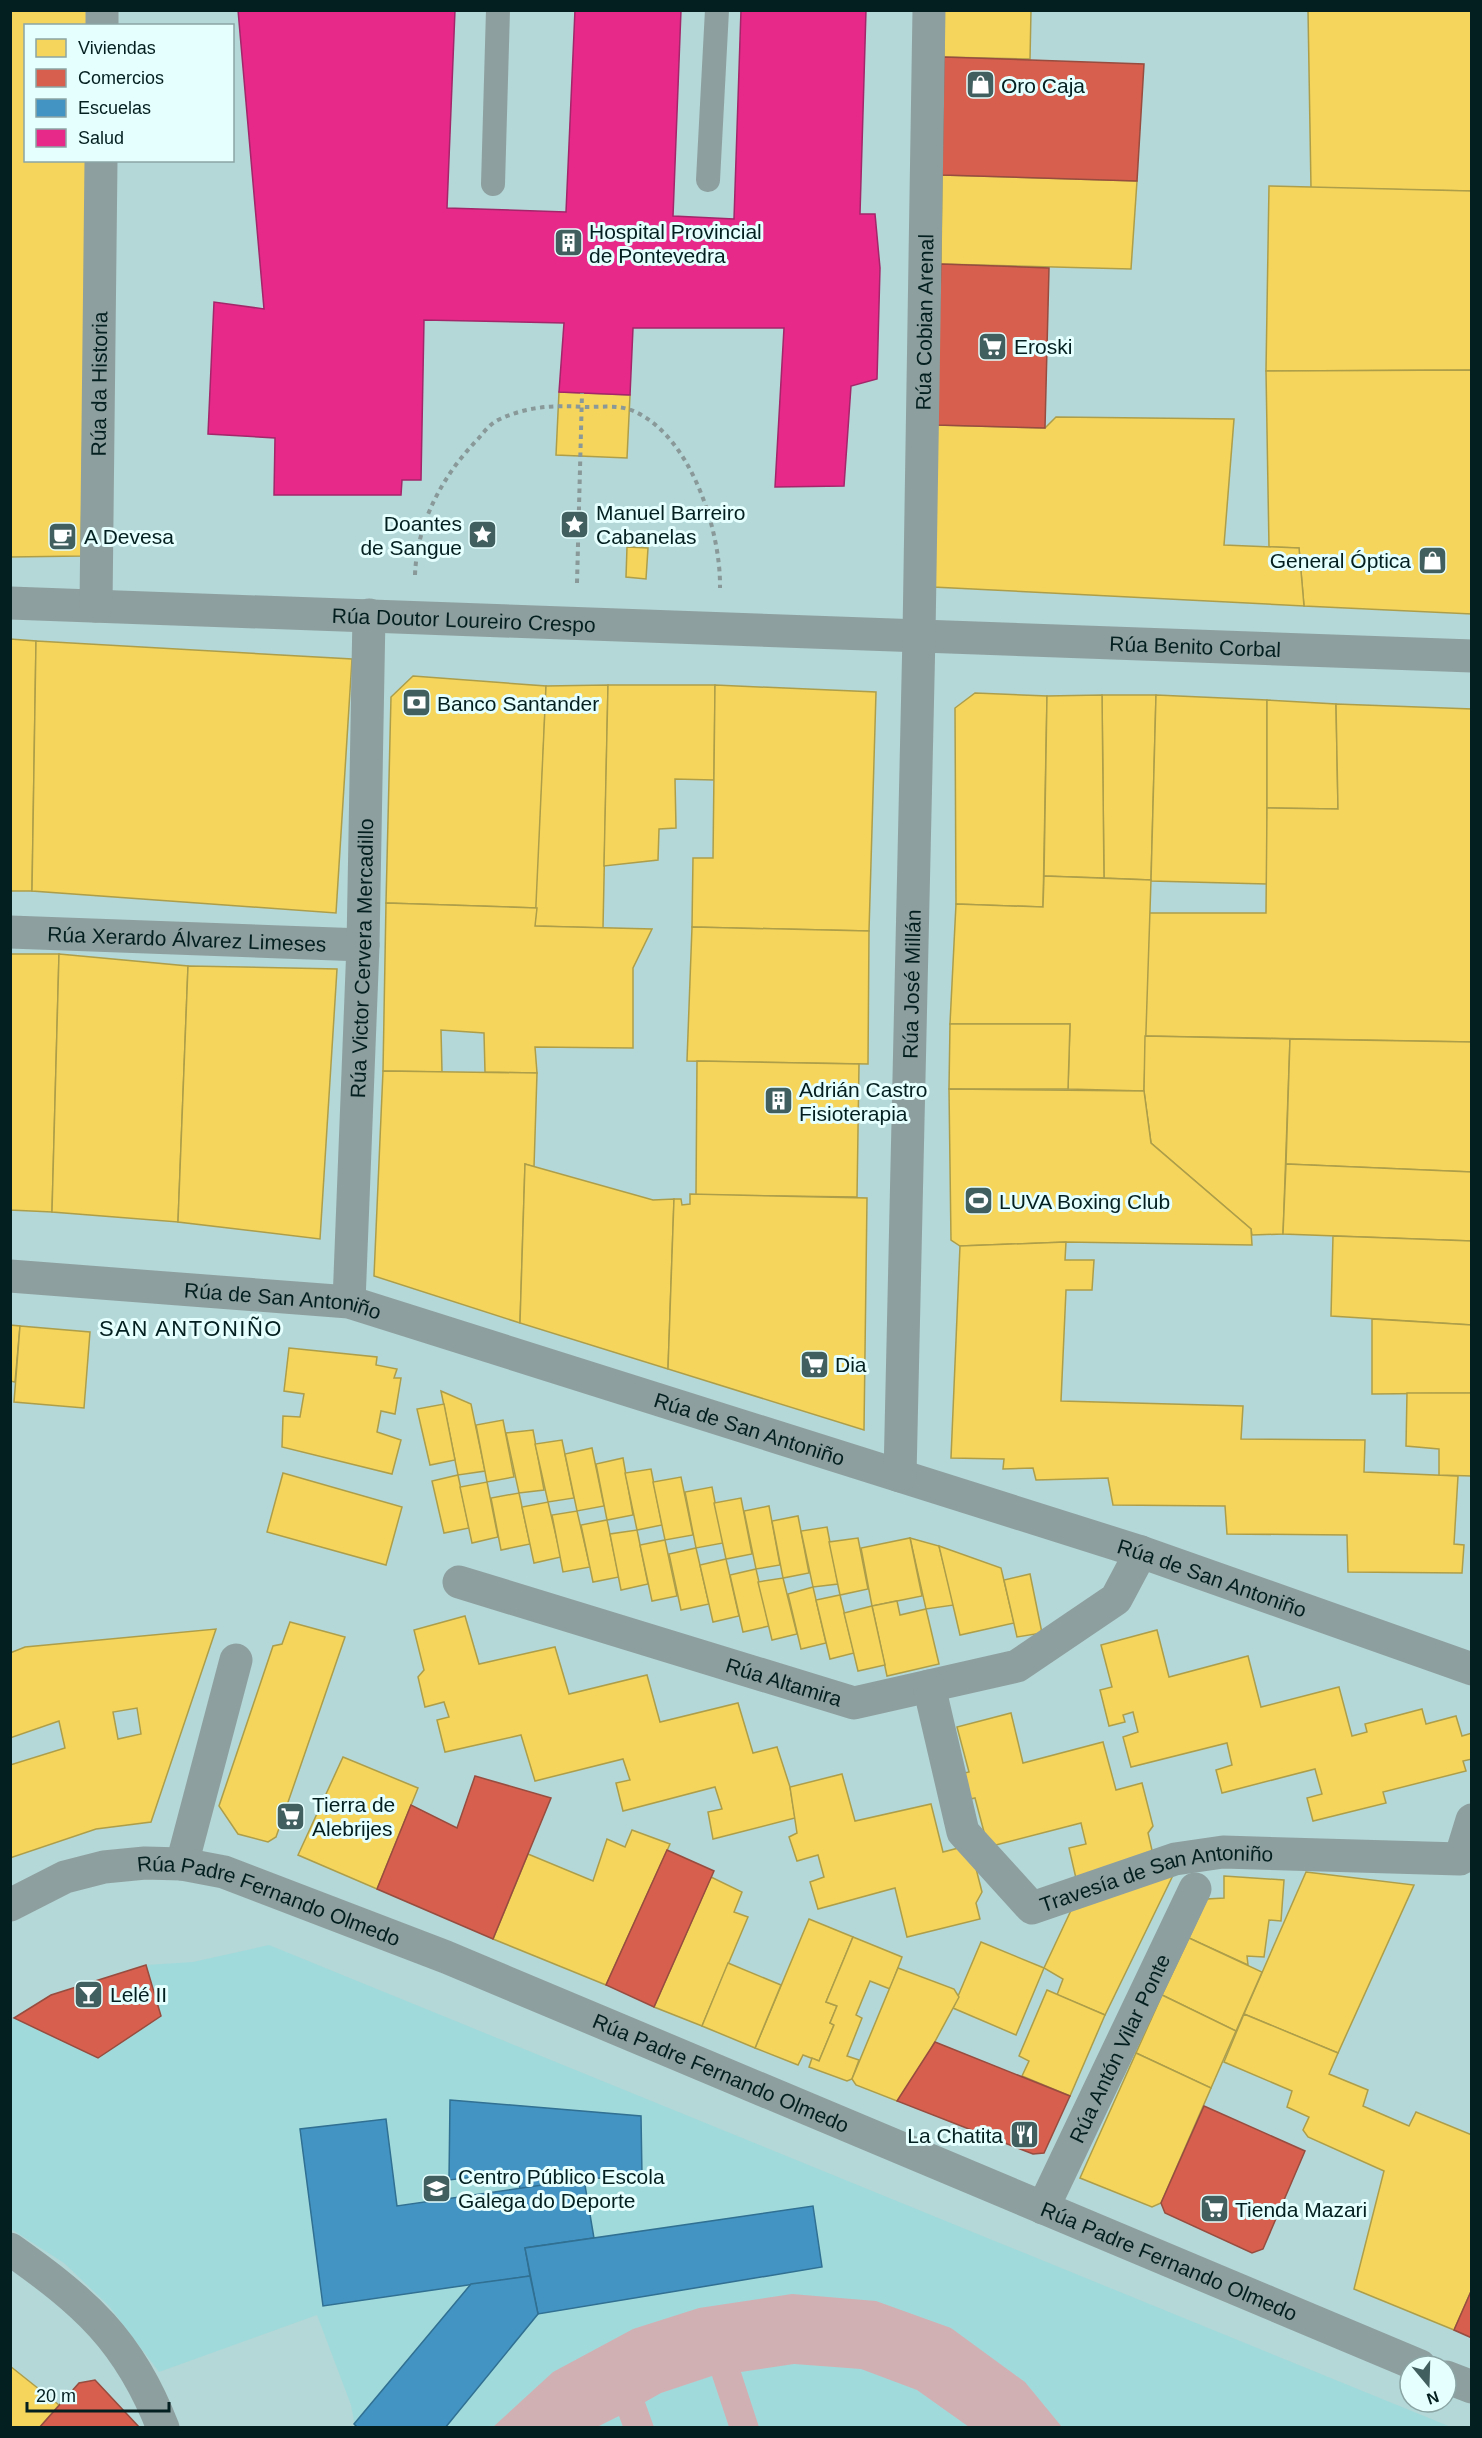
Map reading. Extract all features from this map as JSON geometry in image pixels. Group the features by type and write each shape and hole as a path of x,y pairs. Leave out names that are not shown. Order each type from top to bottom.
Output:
{"street":[{"name":"Rúa Cobian Arenal","path":"919,635 929,10"},
{"name":"Rúa da Historia","path":"96,606 100,162"},
{"name":"Rúa Doutor Loureiro Crespo","path":"10,603 919,635"},
{"name":"Rúa Victor Cervera Mercadillo","path":"349,1302 363,945 369,615"},
{"name":"Rúa Benito Corbal","path":"919,635 1472,656"},
{"name":"Rúa José Millán","path":"900,1476 919,635"},
{"name":"Rúa Xerardo Álvarez Limeses","path":"10,932 363,945"},
{"name":"Rúa de San Antoniño","path":"10,1276 349,1302 1141,1552 1472,1669"},
{"name":"Rúa Altamira","path":"459,1582 854,1703 1017,1666 1116,1599 1141,1552"},
{"path":"182,1864 236,1660"},
{"name":"Travesía de San Antoniño","path":"929,1686 963,1832 1032,1908 1175,1859 1223,1852 1460,1859 1472,1820"},
{"name":"Rúa Padre Fernando Olmedo","path":"10,1905 65,1878 104,1867 145,1863 182,1864 224,1872 446,1957 1398,2357"},
{"name":"Rúa Antón Vilar Ponte","path":"1043,2208 1195,1889"},
{"path":"10,2249 43,2272 113,2336 132,2361 150,2394 163,2427"}],"lane":[{"path":"493,184 498,10"},
{"path":"708,180 717,10"}],"path":[{"path":"575,623 582,393"},
{"path":"414,618 416,557 421,534 431,505 463,454 495,421 529,408 582,406 629,409 646,418 661,431 700,488 713,522 720,558 720,627"}],"shaded area":[{"name":"Centro Público Escola Galega do Deporte","path":"269,1945 1398,2405 1398,2414 1419,2414 1451,2427 355,2427 351,2405 317,2315 159,2372 109,2306 64,2263 11,2229 11,2020 51,1995 146,1965 193,1962"},
{"path":"792,2294 876,2301 951,2328 1025,2382 1062,2427 969,2427 917,2390 861,2369 794,2364 741,2372 759,2427 729,2427 712,2376 661,2393 645,2402 654,2427 623,2427 619,2416 597,2427 493,2427 553,2372 633,2329 699,2308"}],"building: Viviendas":[{"path":"10,10 90,10 90,24 24,24 24,162 87,162 81,556 10,557"},
{"path":"944,10 1031,10 1030,59 944,57"},
{"path":"1308,10 1472,10 1472,191 1311,188"},
{"path":"942,175 1137,181 1131,269 941,264"},
{"path":"1269,186 1472,191 1472,370 1266,371"},
{"path":"1472,370 1472,614 1304,606 1299,548 1269,547 1266,371"},
{"path":"559,392 630,395 627,458 556,455"},
{"path":"1056,417 1234,419 1224,545 1299,548 1304,606 933,587 936,425 1045,428"},
{"path":"627,547 648,548 646,579 626,577"},
{"path":"10,639 36,641 32,891 10,891"},
{"path":"36,641 352,659 336,913 32,891"},
{"path":"413,676 546,686 537,908 386,903 391,697"},
{"path":"608,685 603,928 535,926 546,686"},
{"path":"608,685 715,685 714,780 675,779 676,828 659,829 658,860 604,866"},
{"path":"715,685 876,692 869,931 692,927 693,858 713,858"},
{"path":"975,693 1047,696 1043,907 956,904 955,708"},
{"path":"1102,695 1156,695 1151,880 1104,878"},
{"path":"1102,695 1104,878 1044,876 1047,696"},
{"path":"1156,695 1267,700 1267,884 1151,881"},
{"path":"1267,700 1336,704 1338,809 1267,808"},
{"path":"1336,704 1472,709 1472,1042 1145,1036 1149,913 1266,913 1267,808 1338,809"},
{"path":"1044,876 1151,880 1144,1091 1068,1089 1070,1024 950,1024 956,904 1043,907"},
{"path":"386,903 537,908 535,926 652,929 633,968 633,1048 535,1047 537,1073 485,1072 484,1033 441,1030 442,1072 383,1071"},
{"path":"692,927 869,931 868,1064 687,1061"},
{"path":"10,954 59,954 52,1212 10,1210"},
{"path":"59,954 188,966 178,1222 52,1212"},
{"path":"188,966 337,969 320,1239 178,1222"},
{"path":"950,1024 1070,1024 1068,1089 949,1089"},
{"path":"1145,1036 1290,1039 1283,1234 1252,1235 1251,1229 1151,1143 1144,1091"},
{"path":"1290,1039 1472,1042 1472,1172 1286,1164"},
{"name":"Adrián Castro Fisioterapia","path":"697,1061 859,1064 857,1197 696,1195"},
{"path":"383,1071 537,1073 534,1167 525,1164 520,1323 374,1276"},
{"path":"949,1089 1144,1091 1151,1143 1251,1229 1252,1245 1066,1242 960,1246 951,1240"},
{"path":"525,1164 653,1200 674,1199 668,1369 520,1323"},
{"path":"1286,1164 1472,1172 1472,1241 1283,1234"},
{"path":"690,1194 867,1198 864,1430 668,1369 674,1199 681,1199 682,1205 690,1204"},
{"path":"1333,1236 1472,1241 1472,1325 1331,1316"},
{"path":"1066,1242 1065,1260 1094,1260 1092,1290 1066,1290 1061,1401 1243,1406 1241,1439 1365,1440 1364,1472 1458,1476 1454,1544 1464,1545 1462,1573 1348,1572 1347,1535 1227,1534 1225,1506 1113,1505 1108,1478 1036,1480 1033,1468 1003,1469 1004,1459 951,1458 960,1246"},
{"path":"1372,1319 1472,1325 1472,1393 1372,1394"},
{"path":"10,1325 20,1326 15,1382 10,1381"},
{"path":"20,1326 90,1332 84,1408 14,1402"},
{"path":"289,1348 377,1357 376,1365 397,1369 394,1378 401,1378 395,1414 381,1411 377,1432 401,1440 392,1474 282,1447 283,1416 300,1417 304,1394 284,1391"},
{"path":"441,1391 471,1404 485,1471 458,1475"},
{"path":"1407,1393 1472,1393 1472,1476 1439,1475 1439,1449 1406,1446"},
{"path":"444,1404 455,1460 430,1465 417,1409"},
{"path":"503,1420 514,1477 487,1482 476,1425"},
{"path":"533,1430 544,1490 519,1493 506,1433"},
{"path":"562,1440 574,1498 548,1502 535,1444"},
{"path":"592,1448 604,1506 577,1511 565,1454"},
{"path":"623,1458 633,1515 607,1520 596,1464"},
{"path":"651,1469 662,1525 637,1530 625,1473"},
{"path":"283,1473 402,1507 386,1565 267,1532"},
{"path":"458,1475 469,1528 444,1533 432,1481"},
{"path":"681,1477 693,1535 665,1540 653,1482"},
{"path":"487,1482 498,1537 472,1543 460,1487"},
{"path":"712,1487 723,1543 696,1548 685,1492"},
{"path":"519,1493 530,1544 501,1550 491,1498"},
{"path":"741,1498 752,1554 726,1559 714,1503"},
{"path":"548,1502 561,1557 534,1563 522,1507"},
{"path":"769,1506 780,1565 756,1569 744,1511"},
{"path":"577,1511 590,1567 563,1572 552,1515"},
{"path":"798,1516 809,1573 783,1578 772,1521"},
{"path":"607,1520 619,1577 593,1582 581,1525"},
{"path":"827,1527 838,1584 813,1587 801,1531"},
{"path":"637,1530 648,1584 621,1590 610,1534"},
{"path":"858,1538 868,1589 840,1595 829,1542"},
{"path":"910,1538 939,1546 954,1605 926,1609"},
{"path":"910,1538 922,1596 872,1606 861,1548"},
{"path":"665,1540 677,1596 652,1601 640,1545"},
{"path":"939,1546 1001,1568 1014,1623 960,1635"},
{"path":"696,1548 709,1604 681,1610 669,1554"},
{"path":"726,1559 739,1616 713,1622 700,1565"},
{"path":"756,1569 769,1626 743,1632 730,1575"},
{"path":"1030,1574 1042,1633 1017,1637 1004,1580"},
{"path":"783,1578 797,1634 772,1640 758,1582"},
{"path":"813,1587 826,1643 801,1649 788,1594"},
{"path":"840,1595 854,1653 830,1659 816,1600"},
{"path":"897,1601 900,1615 926,1609 939,1664 887,1676 872,1606"},
{"path":"872,1606 885,1665 858,1671 844,1613"},
{"path":"465,1616 479,1664 555,1647 569,1694 647,1675 660,1722 738,1703 753,1753 777,1747 790,1787 795,1818 713,1839 708,1812 722,1809 715,1787 623,1811 616,1783 630,1780 623,1759 535,1781 521,1735 445,1752 437,1720 449,1717 444,1702 425,1707 418,1677 424,1670 414,1630"},
{"path":"290,1622 345,1637 276,1837 268,1842 238,1834 219,1806 273,1646 282,1644"},
{"path":"216,1629 151,1822 96,1829 10,1858 10,1765 65,1748 59,1721 10,1738 10,1653 25,1647","holes":["137,1708 141,1734 118,1739 113,1712"]},
{"path":"1157,1630 1169,1677 1248,1656 1261,1707 1339,1687 1352,1736 1367,1732 1365,1724 1422,1709 1426,1724 1456,1716 1462,1736 1472,1733 1472,1759 1463,1761 1466,1771 1383,1792 1386,1803 1313,1821 1307,1798 1322,1794 1315,1769 1222,1793 1216,1770 1232,1765 1227,1743 1131,1767 1123,1737 1138,1732 1133,1712 1123,1715 1125,1722 1109,1726 1100,1690 1112,1687 1101,1645"},
{"path":"1011,1713 1023,1763 1103,1742 1116,1790 1142,1783 1153,1826 1148,1833 1154,1859 1078,1887 1069,1848 1086,1844 1081,1823 988,1847 975,1798 966,1800 960,1774 969,1772 957,1727"},
{"path":"343,1757 418,1788 377,1889 298,1855"},
{"path":"842,1774 855,1821 931,1804 943,1852 970,1845 982,1892 976,1903 980,1919 907,1937 895,1888 818,1909 810,1882 824,1877 818,1855 797,1861 789,1837 797,1833 790,1787"},
{"path":"632,1830 670,1844 606,1985 493,1939 528,1854 593,1881 607,1839 625,1847"},
{"path":"1178,1865 1105,2015 1057,1995 1063,1979 1044,1968 1074,1904"},
{"path":"1306,1872 1414,1885 1338,2053 1244,2014"},
{"path":"1224,1876 1284,1880 1281,1921 1269,1920 1264,1957 1247,1956 1248,1965 1189,1938 1207,1899 1224,1898"},
{"path":"711,1877 742,1892 734,1912 748,1917 702,2026 654,2007"},
{"path":"809,1919 853,1937 826,2002 837,2006 830,2023 834,2025 819,2061 803,2055 798,2065 755,2048"},
{"path":"853,1937 902,1957 890,1989 870,1981 856,2015 862,2018 847,2056 859,2060 852,2079 847,2081 809,2067 812,2058 819,2061 834,2025 830,2023 837,2006 826,2002"},
{"path":"1189,1938 1262,1972 1236,2031 1162,1995"},
{"path":"981,1942 1044,1968 1016,2035 953,2008"},
{"path":"728,1963 781,1985 755,2048 702,2026"},
{"path":"898,1968 954,1989 959,1997 905,2097 897,2101 856,2085 852,2079"},
{"path":"1047,1990 1105,2015 1070,2096 1022,2076 1029,2061 1019,2056"},
{"path":"1162,1995 1236,2031 1211,2088 1136,2053"},
{"path":"1244,2014 1338,2053 1329,2074 1368,2090 1363,2106 1409,2126 1416,2112 1472,2135 1472,2289 1454,2330 1354,2289 1384,2171 1308,2137 1303,2130 1309,2117 1287,2107 1292,2091 1224,2062"},
{"path":"1136,2053 1211,2088 1161,2203 1152,2207 1080,2178"},
{"path":"10,2366 59,2405 39,2428 10,2428"}],"building: Comercios":[{"path":"944,57 1144,64 1137,181 942,175"},
{"name":"Eroski","path":"941,264 1049,268 1045,428 936,425"},
{"path":"475,1776 551,1798 493,1939 377,1889 411,1805 457,1828"},
{"path":"667,1850 714,1871 654,2007 606,1985"},
{"path":"146,1965 161,2016 98,2058 14,2018 51,1995"},
{"path":"935,2042 1070,2096 1044,2153 1033,2154 897,2101"},
{"path":"1204,2106 1305,2151 1263,2249 1252,2253 1165,2213 1161,2203"},
{"path":"1472,2289 1472,2338 1454,2330"},
{"path":"95,2380 140,2428 39,2428 79,2383"}],"building: Escuelas":[{"path":"450,2100 641,2116 642,2176 584,2179 520,2189 517,2172 449,2180"},
{"path":"386,2119 397,2206 584,2179 594,2238 525,2248 530,2276 323,2306 300,2129"},
{"path":"813,2206 822,2267 538,2314 525,2248"},
{"path":"530,2276 538,2314 445,2428 358,2428 354,2424 471,2284"}],"building: Salud":[{"name":"Hospital Provincial de Pontevedra","path":"238,10 455,10 447,208 566,212 575,10 681,10 673,216 734,219 741,10 866,10 860,214 875,214 880,268 877,379 851,386 844,486 775,487 784,328 633,328 630,395 559,392 564,323 424,320 421,480 402,480 401,495 274,495 275,438 208,434 214,302 264,309"}],"place":[{"name":"Oro Caja","path":"980,85"},
{"name":"Hospital Provincial de Pontevedra","path":"568,243"},
{"name":"Eroski","path":"993,346"},
{"name":"Manuel Barreiro Cabanelas","path":"575,524"},
{"name":"Doantes de Sangue","path":"483,535"},
{"name":"A Devesa","path":"63,536"},
{"name":"General Óptica","path":"1432,560"},
{"name":"Banco Santander","path":"416,703"},
{"name":"Adrián Castro Fisioterapia","path":"778,1101"},
{"name":"LUVA Boxing Club","path":"978,1201"},
{"name":"Dia","path":"814,1364"},
{"name":"Tierra de Alebrijes","path":"291,1816"},
{"name":"Lelé II","path":"89,1994"},
{"name":"La Chatita","path":"1024,2135"},
{"name":"Centro Público Escola Galega do Deporte","path":"437,2188"},
{"name":"Tienda Mazari","path":"1214,2209"}],"district":[{"name":"SAN ANTONIÑO","path":"191,1328"}]}
